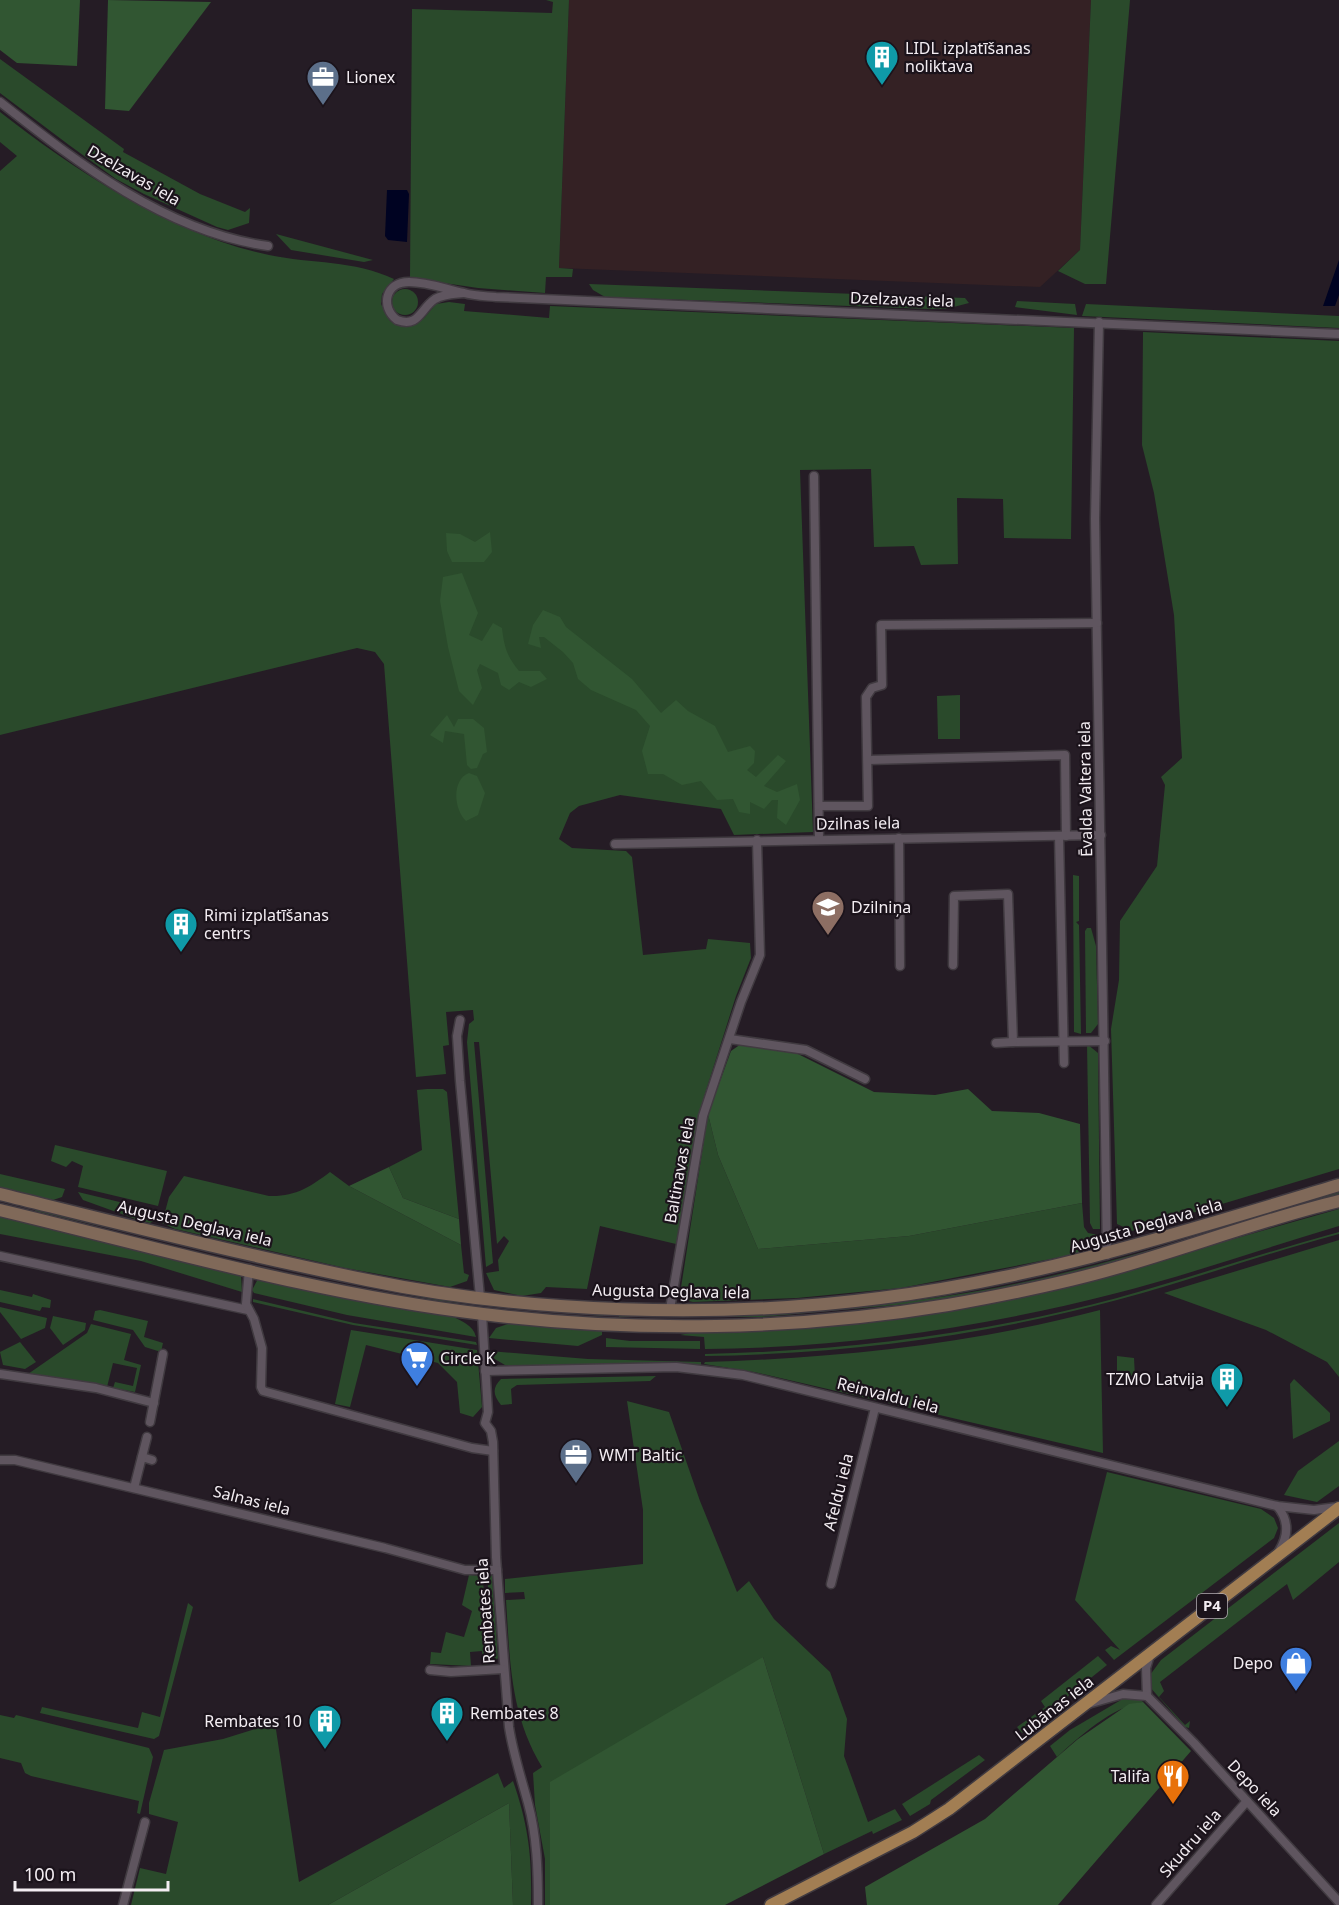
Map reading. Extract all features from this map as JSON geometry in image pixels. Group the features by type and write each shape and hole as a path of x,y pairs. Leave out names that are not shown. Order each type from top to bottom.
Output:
{"main road":[{"name":"Augusta Deglava iela","path":"0,1194 350,1276 480,1297 573,1306 670,1309 755,1308 878,1299 1012,1277 1107,1255 1339,1185"},
{"name":"Augusta Deglava iela","path":"0,1210 347,1292 482,1314 658,1325 767,1323 879,1314 1023,1291 1112,1269 1339,1201"},
{"path":"347,1292 350,1276"},
{"name":"Lubānas iela","path":"771,1905 914,1832 949,1809 1339,1507"}],"street":[{"name":"Dzelzavas iela","path":"0,102 91,170 151,205 211,231 268,246"},
{"name":"Dzelzavas iela","path":"463,293 446,287 402,283 390,290 386,303 391,316 403,323 417,320 432,301 440,296 463,293 578,301 1339,334"},
{"name":"Ēvalda Valtera iela","path":"1099,322 1095,507 1107,1255"},
{"path":"814,476 819,839"},
{"path":"819,806 868,806 866,697 872,688 882,685 881,625 1097,623"},
{"path":"868,760 1065,755 1062,836 1064,1063"},
{"name":"Dzilnas iela","path":"615,844 1101,835"},
{"path":"899,838 900,966"},
{"name":"Baltinavas iela","path":"670,1309 703,1116 760,955 757,840"},
{"path":"953,965 954,896 1008,894 1013,1042"},
{"path":"460,1020 457,1036 460,1081 480,1297"},
{"path":"730,1039 806,1050 865,1079"},
{"path":"996,1043 1105,1041"},
{"path":"0,1256 248,1310"},
{"path":"249,1269 248,1310 254,1319 262,1348 261,1387 263,1391 472,1448 493,1451"},
{"name":"Rembates iela","path":"482,1314 488,1412 485,1423 491,1431 493,1451 503,1669 513,1754 529,1804 535,1840 538,1905"},
{"path":"150,1422 163,1354"},
{"name":"Reinvaldu iela","path":"485,1371 703,1369 775,1381 875,1408 1277,1506 1314,1510 1339,1507"},
{"path":"0,1374 96,1388 154,1403"},
{"name":"Afeldu iela","path":"831,1584 875,1408"},
{"path":"134,1488 147,1437"},
{"path":"142,1457 152,1460"},
{"name":"Salnas iela","path":"0,1460 15,1460 134,1488 385,1548 465,1570 497,1570"},
{"path":"1275,1557 1286,1541 1287,1524 1284,1514 1277,1506"},
{"path":"1084,1705 1123,1694 1147,1696 1146,1668 1150,1655"},
{"path":"430,1670 451,1672 503,1669"},
{"name":"Depo iela","path":"1147,1696 1339,1902"},
{"name":"Skudru iela","path":"1155,1905 1247,1801"},
{"path":"123,1905 145,1822"}],"shaded area":[{"path":"569,0 1091,0 1080,250 1040,287 559,268"}],"green space":[{"path":"0,0 80,0 77,66 17,63 0,50"},
{"path":"108,0 211,2 129,111 105,109"},
{"path":"546,0 569,0 559,268 573,269 572,277 546,277 545,293 478,288 410,278 412,9 552,13 553,2"},
{"path":"1091,0 1130,0 1106,284 1085,284 1058,271 1080,250"},
{"path":"0,59 124,149 123,152 200,194 245,212 250,208 249,223 228,230 217,227 116,179 0,93"},
{"path":"0,112 60,157 93,178 162,217 198,233 269,255 364,268 394,279 382,294 381,304 390,321 397,324 413,325 424,318 436,304 449,302 465,304 464,311 549,318 550,306 1074,328 1071,539 1004,538 1003,499 957,498 958,564 921,565 914,546 874,547 871,469 800,470 813,832 734,835 721,809 620,795 579,806 570,813 559,839 572,848 626,851 632,857 643,955 706,949 708,939 750,943 751,958 736,996 704,1097 676,1244 600,1226 587,1289 546,1287 541,1293 522,1296 494,1290 486,1273 499,1271 498,1260 509,1241 504,1236 497,1244 479,1042 474,1042 493,1263 486,1267 467,1042 469,1024 474,1020 473,1010 446,1012 449,1045 443,1046 446,1074 416,1077 384,664 375,652 357,648 0,735 0,171 17,156 0,142"},
{"path":"276,234 373,260 364,262 291,250"},
{"path":"589,284 965,298 969,303 946,309 930,309 605,297 593,290"},
{"path":"405,289 414,293 418,302 414,311 405,315 396,311 392,302 396,293"},
{"path":"1017,301 1075,304 1077,315 1015,307"},
{"path":"1086,304 1339,316 1339,328 1082,316"},
{"path":"1143,332 1339,341 1339,1169 1132,1231 1117,1224 1111,1029 1119,980 1120,921 1157,866 1165,785 1161,777 1182,758 1174,615 1154,493 1142,445"},
{"path":"490,532 492,552 484,562 452,562 447,551 446,533 460,534 475,542"},
{"path":"462,573 478,613 469,635 482,641 493,623 502,628 507,651 519,671 540,671 547,679 531,687 519,682 509,690 501,685 498,673 480,664 477,670 482,688 473,705 459,691 440,601 443,577"},
{"path":"543,610 560,617 566,627 632,679 661,713 676,700 688,711 715,726 728,752 750,746 755,751 754,763 747,770 756,777 778,755 786,761 764,786 777,792 797,784 800,800 786,825 777,818 778,800 772,800 764,809 750,802 750,814 739,812 733,799 717,800 701,781 682,785 663,774 648,774 642,751 650,726 636,710 591,690 578,679 573,663 544,637 539,637 541,648 528,644 533,625"},
{"path":"960,695 960,739 938,739 937,696"},
{"path":"447,715 454,727 458,719 473,719 484,728 487,752 483,754 477,768 471,769 467,765 464,734 445,731 443,743 430,735"},
{"path":"469,773 477,776 485,793 478,815 466,821 459,810 456,796 459,782"},
{"path":"1073,875 1079,876 1079,921 1076,922 1079,925 1081,1034 1074,1032"},
{"path":"1091,928 1096,946 1098,1024 1091,1033 1086,1033 1085,931"},
{"path":"741,1044 792,1051 874,1092 935,1095 968,1089 992,1111 1039,1113 1080,1124 1082,1203 909,1236 758,1249 718,1155 708,1114 731,1051"},
{"path":"1087,1044 1098,1053 1100,1229 1093,1229 1090,1223"},
{"path":"443,1089 447,1092 459,1219 403,1198 389,1167 422,1150 417,1090"},
{"path":"708,1114 718,1155 758,1249 909,1236 1082,1203 1084,1227 1088,1233 1099,1235 1094,1245 1082,1253 901,1288 797,1298 693,1302 684,1300 680,1294"},
{"path":"55,1145 167,1171 158,1206 78,1187 83,1166 72,1161 66,1167 51,1161"},
{"path":"389,1167 403,1198 459,1219 461,1245 349,1186"},
{"path":"330,1172 349,1186 461,1245 464,1273 469,1275 467,1281 450,1287 345,1268 175,1229 162,1223 169,1197 184,1176 269,1196 278,1196 302,1190"},
{"path":"0,1174 65,1189 62,1197 53,1200 0,1187"},
{"path":"78,1192 157,1211 155,1220 150,1223 141,1221 83,1200"},
{"path":"1339,1192 1339,1195 1111,1265 941,1301 762,1317 619,1317 619,1313 740,1312 860,1306 991,1289 1091,1266"},
{"path":"36,1208 339,1280 341,1282 35,1211"},
{"path":"1339,1209 1339,1226 1141,1287 1013,1317 911,1334 757,1348 705,1349 704,1337 680,1335 699,1331 891,1319 957,1310 1054,1290"},
{"path":"0,1216 241,1275 242,1292 141,1261 0,1234"},
{"path":"1339,1232 1339,1234 1117,1300 1016,1324 861,1347 705,1356 705,1354 861,1344 1016,1322 1117,1298"},
{"path":"1339,1240 1339,1377 1327,1362 1266,1330 1164,1293"},
{"path":"258,1279 451,1316 470,1326 476,1337 347,1315 254,1293 252,1290"},
{"path":"355,1284 603,1313 603,1316 440,1301"},
{"path":"0,1290 32,1297 33,1294 51,1300 50,1308 42,1307 40,1311 0,1302"},
{"path":"253,1299 354,1323 476,1342 477,1345 353,1325 253,1302"},
{"path":"0,1307 47,1318 45,1328 21,1339 0,1312"},
{"path":"100,1310 148,1321 144,1337 163,1343 161,1352 145,1347 133,1330 93,1320 95,1311"},
{"path":"1100,1310 1103,1453 754,1372 704,1364 705,1362 805,1357 904,1347 1003,1332"},
{"path":"53,1316 86,1323 85,1330 63,1345 50,1328"},
{"path":"511,1323 602,1329 602,1335 578,1346 489,1338 496,1328"},
{"path":"91,1324 131,1334 124,1360 141,1365 135,1392 113,1388 115,1382 133,1386 137,1368 113,1363 107,1387 28,1374 87,1333"},
{"path":"351,1330 477,1350 482,1407 473,1417 460,1413 457,1382 438,1363 366,1345 350,1407 335,1404"},
{"path":"606,1338 630,1341 700,1341 700,1349 606,1347"},
{"path":"20,1342 36,1362 25,1369 3,1365 0,1352"},
{"path":"489,1351 588,1359 701,1362 701,1365 505,1365 493,1358"},
{"path":"1117,1356 1134,1358 1135,1377 1117,1377"},
{"path":"656,1376 650,1381 517,1385 511,1389 512,1404 501,1405 495,1392 496,1385 501,1379"},
{"path":"1294,1379 1330,1413 1330,1421 1293,1439 1290,1384"},
{"path":"627,1401 669,1412 700,1501 737,1592 749,1581 774,1619 830,1672 847,1719 844,1756 868,1822 895,1809 902,1820 873,1834 872,1831 824,1854 763,1657 550,1905 545,1905 545,1859 535,1805 533,1773 542,1767 523,1727 518,1707 507,1623 506,1600 525,1599 524,1592 505,1593 505,1579 643,1564 643,1510"},
{"path":"1339,1441 1339,1486 1317,1502 1284,1495 1298,1471"},
{"path":"1107,1472 1261,1509 1274,1518 1278,1528 1274,1538 1114,1660 1105,1650 1111,1646 1120,1650 1075,1600"},
{"path":"1339,1523 1339,1562 1293,1600 1287,1584 1160,1682 1164,1691 1159,1697 1185,1725 1190,1721 1189,1728 1185,1727 1149,1686 1150,1675 1161,1660"},
{"path":"487,1573 492,1576 498,1658 493,1663"},
{"path":"469,1575 482,1576 483,1579 488,1665 483,1665 482,1651 470,1652 471,1666 430,1664 431,1652 441,1653 446,1632 464,1637 472,1611 462,1605"},
{"path":"188,1603 193,1607 159,1736 154,1739 40,1713 42,1707 138,1728 142,1712 160,1717"},
{"path":"1098,1656 1107,1665 1022,1733 1017,1727 1045,1707 1041,1701"},
{"path":"763,1657 824,1854 725,1905 550,1905 550,1782"},
{"path":"1126,1697 1138,1697 1143,1702 1108,1716 1057,1757 1050,1746 1070,1730"},
{"path":"1143,1702 1191,1751 1058,1905 867,1905 865,1887 985,1819 1078,1739 1129,1704"},
{"path":"0,1715 14,1718 16,1715 149,1748 153,1757 140,1814 137,1813 139,1801 31,1776 25,1773 21,1763 0,1758"},
{"path":"275,1723 299,1882 498,1773 504,1788 513,1781 523,1813 530,1857 531,1905 513,1905 509,1803 328,1905 131,1905 140,1868 166,1874 178,1822 149,1814 149,1803 164,1750 223,1739"},
{"path":"979,1755 985,1760 931,1800 930,1804 910,1816 902,1804"},
{"path":"509,1803 513,1905 328,1905"}],"water":[{"path":"387,190 407,190 409,194 407,242 388,240 385,236"},
{"path":"1339,260 1339,295 1335,306 1323,306"}],"place":[{"name":"LIDL izplatīšanas noliktava","path":"882,86"},
{"name":"Lionex","path":"323,106"},
{"name":"Dzilniņa","path":"828,936"},
{"name":"Rimi izplatīšanas centrs","path":"181,953"},
{"name":"Circle K","path":"417,1387"},
{"name":"TZMO Latvija","path":"1227,1408"},
{"name":"WMT Baltic","path":"576,1484"},
{"name":"Depo","path":"1296,1692"},
{"name":"Rembates 8","path":"447,1742"},
{"name":"Rembates 10","path":"325,1750"},
{"name":"Talifa","path":"1173,1805"}]}
